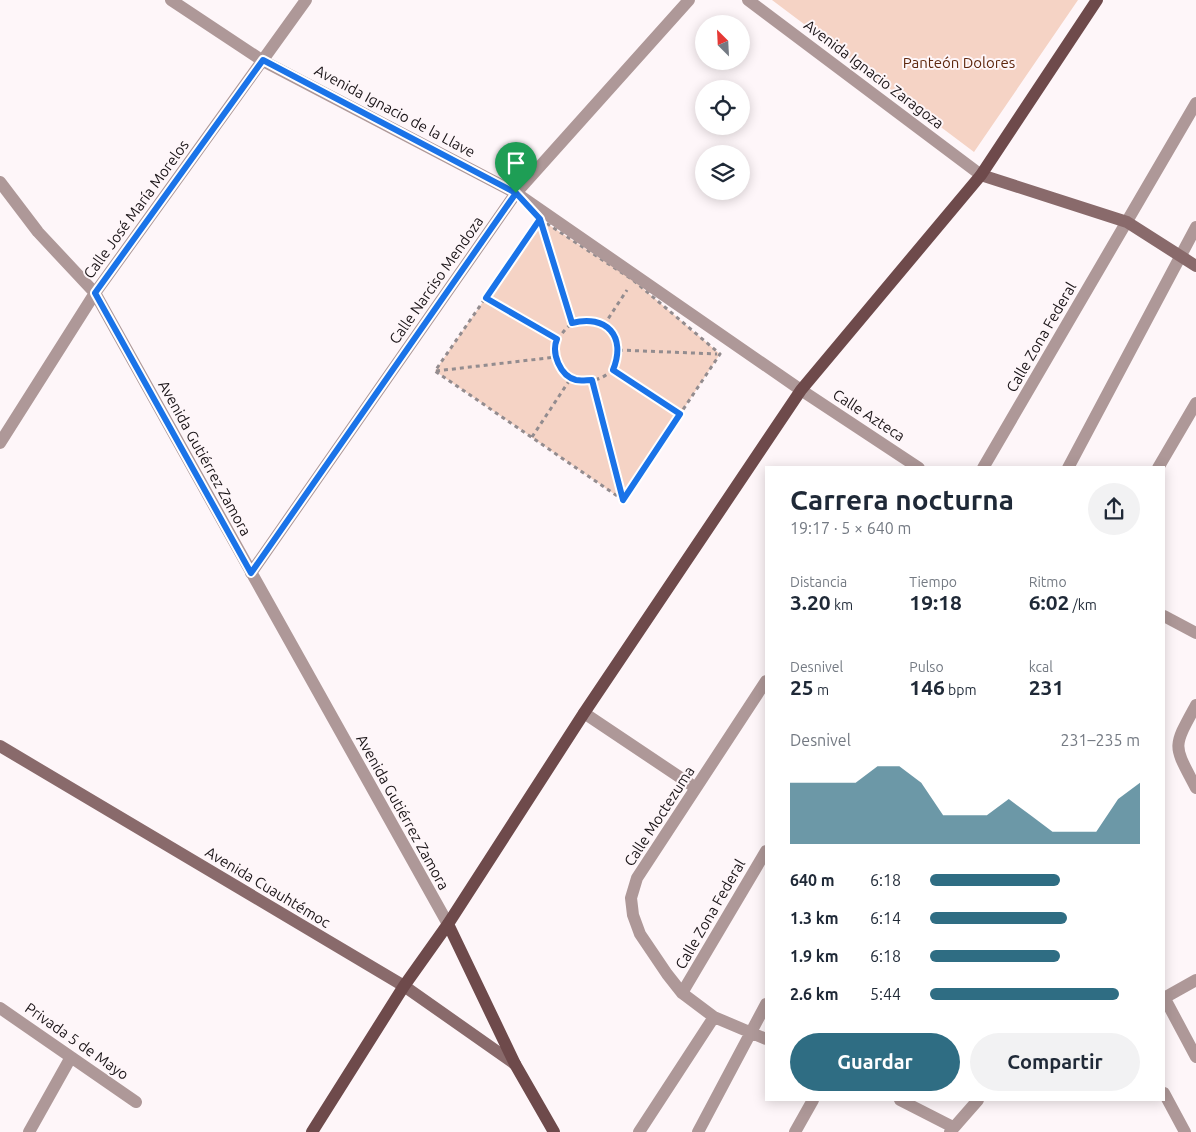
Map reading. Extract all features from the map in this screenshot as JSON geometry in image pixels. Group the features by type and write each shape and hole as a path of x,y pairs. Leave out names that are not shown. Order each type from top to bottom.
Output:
{"main road":[{"path":"312,1132 404,986 448,924 584,713 800,390 981,175 1097,0"},
{"path":"981,175 1127,222 1196,266"},
{"name":"Avenida Cuauhtémoc","path":"0,746 404,986 514,1064"},
{"path":"448,924 514,1064 554,1132"}],"street":[{"name":"Avenida Ignacio de la Llave","path":"171,0 263,60 516,193 800,390"},
{"name":"Calle José María Morelos","path":"0,443 95,293 306,0"},
{"name":"Calle Narciso Mendoza","path":"251,573 516,193 690,0"},
{"name":"Avenida Ignacio Zaragoza","path":"748,0 981,175"},
{"name":"Calle Zona Federal","path":"984,466 1196,103"},
{"name":"Avenida Gutiérrez Zamora","path":"0,182 38,232 95,293 448,924"},
{"path":"1069,466 1196,227"},
{"name":"Calle Azteca","path":"800,390 913,466"},
{"path":"1159,466 1196,403"},
{"path":"1165,617 1196,633"},
{"name":"Calle Moctezuma","path":"765,683 638,878 631,898 640,934 682,994 714,1017 765,1039"},
{"path":"1196,705 1177,743 1180,759 1196,788"},
{"path":"584,713 696,788"},
{"name":"Calle Zona Federal","path":"682,994 765,852"},
{"path":"1165,997 1196,980"},
{"path":"1165,1000 1196,1057"},
{"path":"698,1132 765,1006"},
{"name":"Privada 5 de Mayo","path":"0,1008 136,1102"},
{"path":"639,1132 714,1017"},
{"path":"29,1132 71,1057"},
{"path":"1165,1095 1185,1132"},
{"path":"794,1132 811,1101"},
{"path":"902,1101 951,1130 977,1101"}],"path":[{"path":"516,193 540,219 633,280 720,354"},
{"path":"435,371 540,219"},
{"path":"540,219 572,323"},
{"path":"604,325 633,280"},
{"path":"486,298 557,339"},
{"path":"588,321 604,325 611,330 619,350 613,370 592,380 577,380 562,371 556,357 555,344 557,339 572,323 588,321"},
{"path":"619,350 720,354"},
{"path":"623,500 720,354"},
{"path":"435,371 556,357"},
{"path":"613,370 680,414"},
{"path":"435,371 623,500"},
{"path":"532,437 571,378"},
{"path":"592,380 623,500"}],"green space":[{"name":"Panteón Dolores","path":"772,0 1078,0 974,152"},
{"path":"540,219 633,280 720,354 623,500 435,371"}],"route":[{"path":"516,193 440,302 251,573 95,293 263,60 516,193 540,219 572,323 580,321 601,323 611,330 616,338 619,350 613,370 680,414 623,500 592,380 571,378 562,371 556,357 555,344 557,339 486,298 540,219 516,193"}]}
